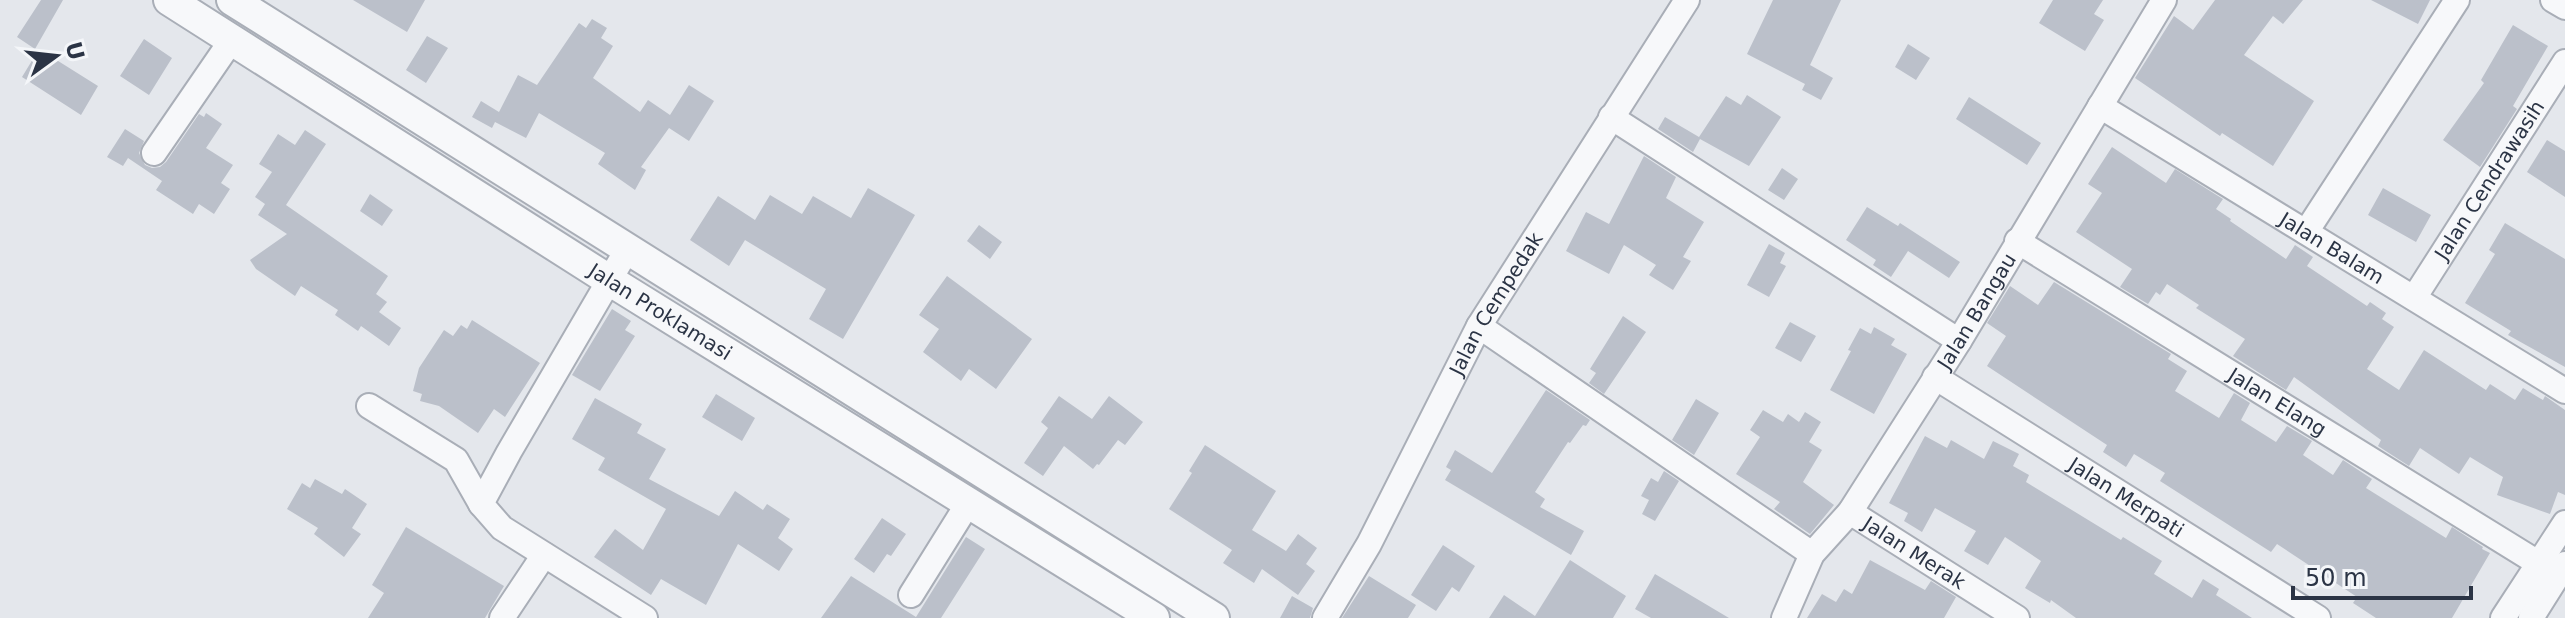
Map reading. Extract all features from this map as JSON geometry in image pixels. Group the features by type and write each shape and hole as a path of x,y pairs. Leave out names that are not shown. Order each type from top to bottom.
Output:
{"street":[{"name":"Jalan Proklamasi","path":"169,0 609,280 1154,618"},
{"name":"Jalan Proklamasi","path":"232,0 1214,618"},
{"name":"Jalan Cempedak","path":"1325,618 1369,544 1479,326 1687,0"},
{"name":"Jalan Bangau","path":"1784,618 1812,554 1850,512 1959,341 2164,0"},
{"path":"2306,232 2457,0"},
{"path":"2553,0 2565,7"},
{"path":"154,153 231,41"},
{"name":"Jalan Cendrawasih","path":"2414,298 2565,62"},
{"name":"Jalan Balam","path":"2100,106 2565,391"},
{"path":"1611,117 1959,341"},
{"name":"Jalan Elang","path":"2017,241 2538,563"},
{"path":"481,504 627,250"},
{"path":"1479,326 1812,554"},
{"name":"Jalan Merpati","path":"1935,377 2318,618"},
{"path":"369,406 456,460 481,504 502,528 645,618"},
{"path":"911,595 969,502"},
{"name":"Jalan Merak","path":"1850,512 2017,618"},
{"path":"2503,618 2565,523"},
{"path":"502,618 544,555"},
{"path":"2531,618 2565,564"}],"building":[{"path":"41,0 63,0 35,49 17,37"},
{"path":"353,0 425,0 407,32"},
{"path":"1773,0 1841,0 1810,65 1833,78 1821,100 1802,90 1805,84 1747,54"},
{"path":"2053,0 2103,0 2094,14 2104,20 2085,51 2039,23"},
{"path":"2215,0 2303,0 2283,24 2273,16 2244,55 2314,101 2273,166 2222,133 2220,136 2135,78 2174,16 2193,30"},
{"path":"2371,0 2430,0 2418,24"},
{"path":"592,19 607,28 601,38 613,46 593,78 640,112 648,100 670,115 689,85 714,101 689,141 669,128 641,167 646,170 635,190 598,164 605,153 539,113 526,138 495,122 492,128 472,117 481,101 499,112 518,75 537,85 579,23 586,28"},
{"path":"2513,25 2548,46 2513,106 2517,109 2480,167 2443,140 2484,83 2481,80"},
{"path":"427,36 448,48 426,83 406,70"},
{"path":"144,39 172,58 149,95 120,76"},
{"path":"1908,44 1930,58 1916,80 1895,67"},
{"path":"39,49 98,86 81,115 22,77"},
{"path":"1747,95 1781,117 1749,166 1700,139 1693,152 1658,129 1665,117 1699,137 1726,96 1741,105"},
{"path":"1969,97 2041,143 2027,165 1956,119"},
{"path":"206,113 222,124 206,148 233,165 221,183 230,189 214,214 199,204 193,214 156,190 162,181 128,158 123,166 107,157 125,129 144,141 139,153 145,165 160,167 199,114 204,117"},
{"path":"305,130 326,144 286,205 388,276 376,294 387,302 379,312 401,328 389,346 361,326 358,331 335,315 338,310 301,286 295,296 256,269 250,260 287,234 258,215 265,204 255,197 272,172 259,164 278,134 295,145"},
{"path":"2547,140 2565,151 2565,197 2527,172"},
{"path":"2112,147 2166,183 2175,169 2223,199 2216,209 2230,221 2286,259 2295,245 2313,257 2307,266 2367,306 2370,302 2386,313 2382,319 2394,327 2367,369 2399,390 2424,350 2486,390 2490,384 2515,400 2523,388 2543,400 2545,396 2565,410 2565,495 2558,492 2550,514 2497,495 2503,477 2470,457 2459,474 2420,448 2409,466 2378,446 2381,440 2294,377 2286,390 2233,356 2245,339 2196,308 2199,305 2167,284 2160,295 2156,292 2148,304 2120,287 2132,269 2076,232 2102,193 2088,184"},
{"path":"1644,156 1676,177 1666,198 1704,222 1683,257 1691,261 1673,290 1649,275 1656,265 1624,245 1609,274 1566,251 1586,212 1609,224"},
{"path":"1782,168 1798,179 1784,200 1768,190"},
{"path":"868,188 915,215 843,339 809,319 826,289 745,240 729,266 690,240 718,196 755,220 770,195 802,214 813,196 851,218"},
{"path":"2383,188 2431,215 2416,242 2368,215"},
{"path":"370,194 393,210 382,226 360,211"},
{"path":"1867,207 1898,226 1900,223 1960,262 1949,278 1908,251 1891,277 1873,265 1876,260 1846,240"},
{"path":"2505,223 2565,259 2565,367 2508,335 2511,331 2465,303 2495,254 2489,250"},
{"path":"979,225 1002,242 990,259 967,241"},
{"path":"1769,244 1785,253 1780,263 1786,266 1769,297 1747,285"},
{"path":"947,276 1032,339 996,389 969,369 961,381 923,352 939,329 919,315"},
{"path":"2054,282 2171,354 2168,359 2187,371 2175,391 2219,418 2234,393 2250,403 2241,420 2276,442 2287,426 2312,441 2303,455 2333,475 2343,460 2372,479 2366,488 2446,538 2452,527 2483,547 2490,553 2452,618 2376,618 2353,603 2357,597 2277,544 2271,552 2160,481 2165,473 2134,454 2126,467 2103,452 2107,445 1987,366 2006,336 1987,323 2010,286 2038,305"},
{"path":"612,309 631,321 625,330 635,336 600,391 572,375"},
{"path":"1623,316 1646,332 1604,394 1589,383 1596,373 1590,369"},
{"path":"472,320 540,363 505,417 494,409 478,433 439,406 420,401 422,394 413,391 419,368 444,330 453,336 461,325 467,329"},
{"path":"1790,322 1816,336 1801,362 1775,348"},
{"path":"1874,327 1895,339 1891,345 1907,354 1874,414 1830,390 1860,328 1871,334"},
{"path":"1546,390 1590,420 1568,442 1535,492 1545,499 1540,507 1584,531 1571,555 1445,480 1451,470 1446,467 1455,450 1492,473"},
{"path":"716,394 755,418 742,441 702,417"},
{"path":"1059,396 1092,419 1109,396 1143,422 1125,445 1118,440 1093,469 1064,446 1043,476 1024,463 1048,428 1041,422"},
{"path":"595,398 642,424 637,433 666,449 649,479 719,516 735,491 763,510 767,504 790,519 778,538 793,549 779,571 738,544 706,605 661,579 651,595 594,557 615,529 643,550 666,509 598,470 605,458 572,439"},
{"path":"1696,399 1719,413 1694,455 1672,440"},
{"path":"1763,410 1783,422 1788,414 1799,422 1805,412 1821,422 1809,442 1822,450 1803,482 1834,505 1810,534 1774,509 1780,502 1736,474 1760,437 1750,430"},
{"path":"1925,436 1947,448 1951,440 1984,459 1993,441 2019,454 2013,466 2029,475 2026,482 2121,540 2123,537 2162,561 2154,574 2192,598 2203,579 2219,589 2216,595 2252,618 2076,618 2051,600 2050,603 2025,588 2041,561 2005,537 1988,565 1964,551 1976,531 1935,508 1922,532 1904,521 1908,513 1889,503"},
{"path":"1205,445 1276,491 1252,530 1286,551 1298,534 1317,548 1306,564 1315,571 1298,595 1262,569 1254,583 1223,563 1232,550 1169,509"},
{"path":"1664,471 1679,481 1655,521 1642,514 1649,500 1641,496 1651,478 1658,482"},
{"path":"315,479 342,494 345,489 367,504 352,528 361,534 344,557 314,534 318,528 287,509 302,483 310,488"},
{"path":"882,518 906,534 874,573 854,559"},
{"path":"406,527 504,586 485,618 368,618 384,593 372,585"},
{"path":"966,537 985,549 941,618 821,618 851,576 916,617"},
{"path":"1443,545 1475,566 1459,592 1452,587 1436,611 1411,595"},
{"path":"1570,560 1626,596 1613,618 1489,618 1504,595 1535,616"},
{"path":"1870,560 1925,590 1931,581 1956,597 1944,618 1807,618 1822,594 1836,602 1844,589 1852,594"},
{"path":"1655,574 1729,618 1651,618 1635,609"},
{"path":"1369,576 1416,605 1408,618 1342,618"},
{"path":"1292,596 1313,608 1310,618 1280,618"}]}
